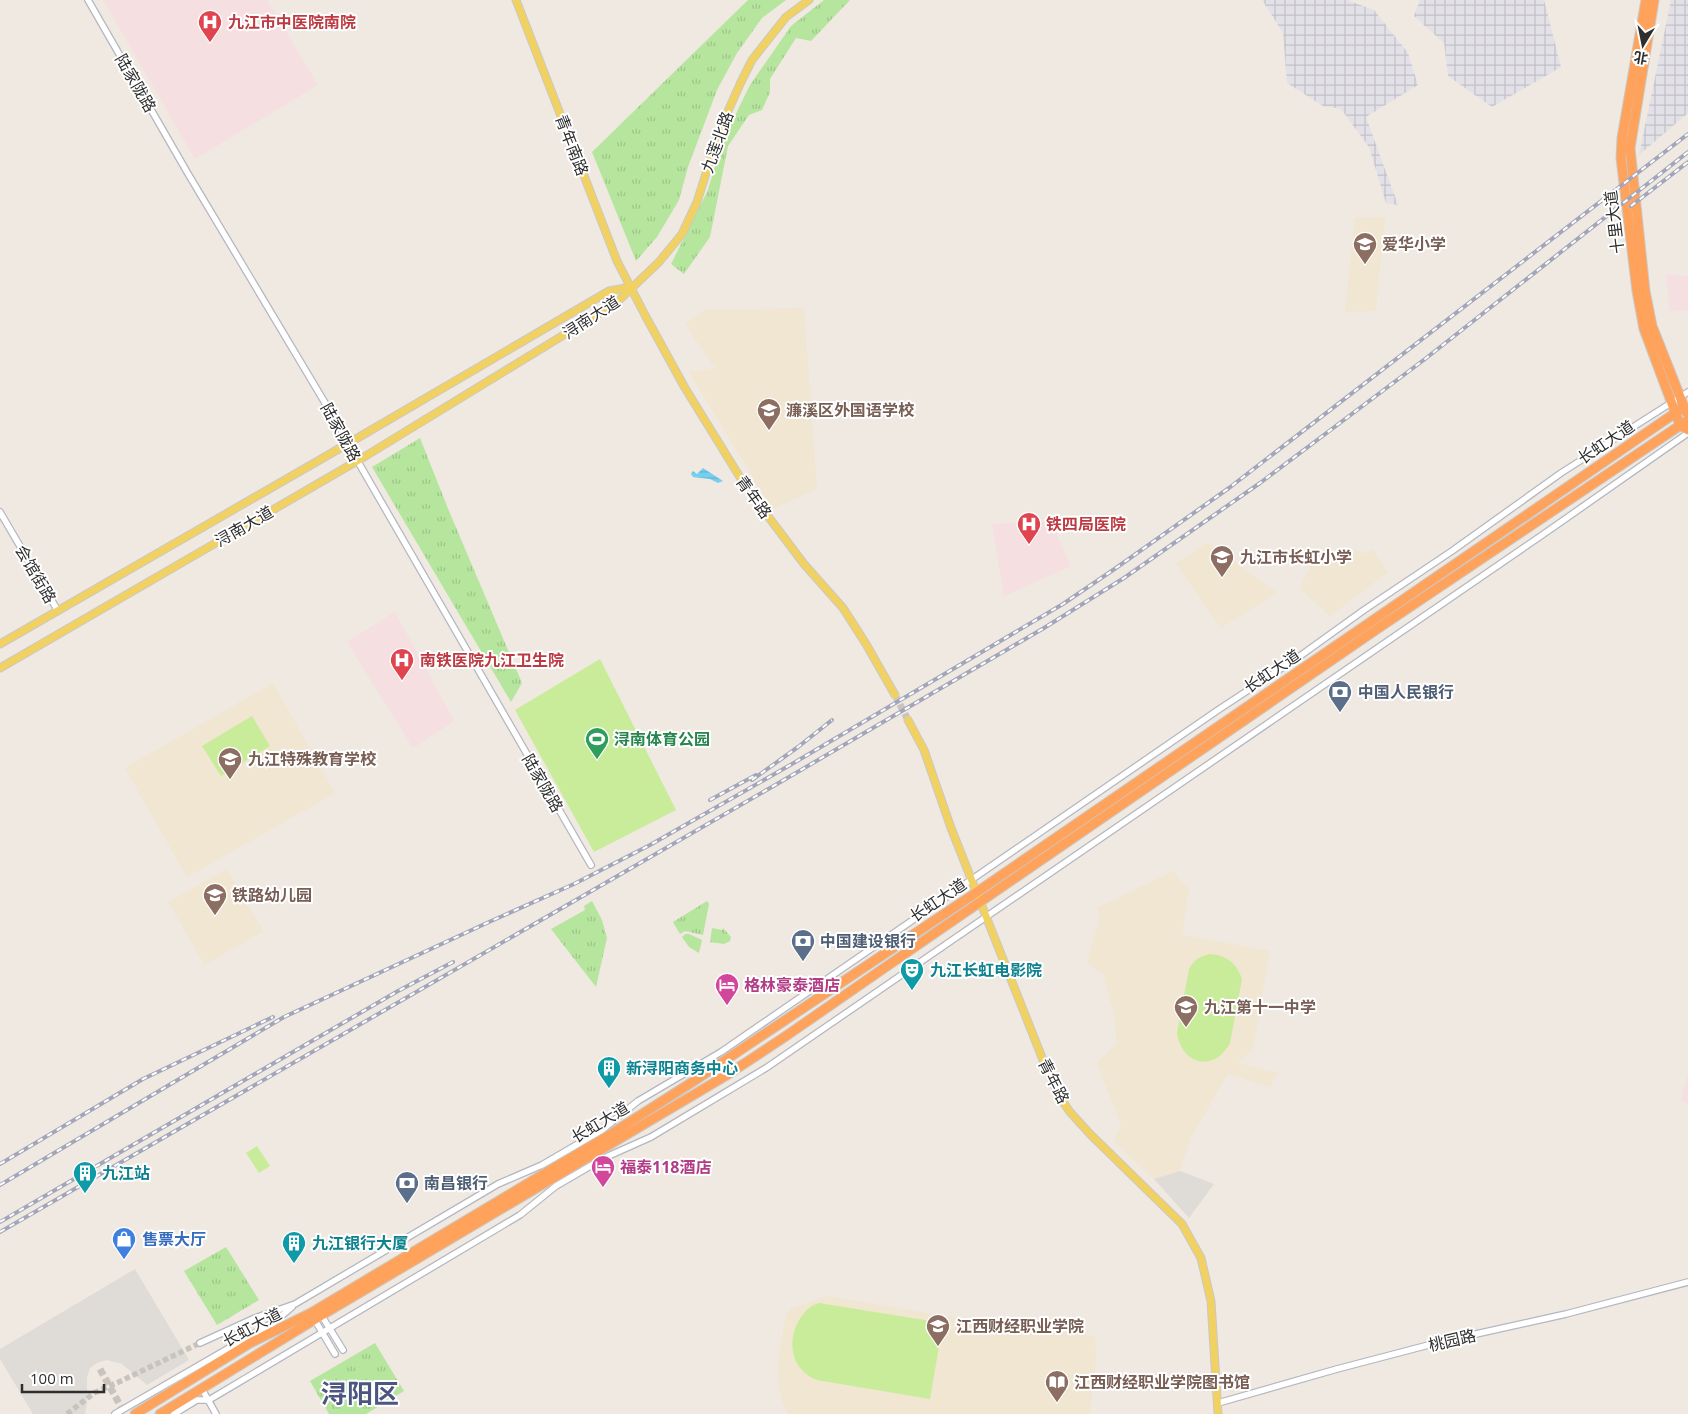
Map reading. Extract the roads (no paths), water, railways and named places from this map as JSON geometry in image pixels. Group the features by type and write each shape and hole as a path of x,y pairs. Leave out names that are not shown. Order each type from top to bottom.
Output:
{"highway":[{"name":"十里大道","path":"1646,0 1622,138 1621,158 1637,291 1644,329 1676,413 1686,425"},
{"name":"十里大道","path":"1654,0 1630,148 1646,291 1652,326 1684,395 1686,425"},
{"name":"长虹大道","path":"160,1414 202,1389 316,1314 694,1081 977,892 1686,406"},
{"name":"长虹大道","path":"135,1414 250,1343 316,1314 727,1075 1385,624 1686,425"}],"main road":[{"name":"青年南路","path":"516,0 617,261 632,287"},
{"name":"九莲北路","path":"632,287 659,262 682,234 697,202 720,129 740,82 752,60 786,17 809,0"},
{"name":"浔南大道","path":"0,644 609,291 632,287"},
{"name":"浔南大道","path":"0,668 357,460 616,303 632,287"},
{"name":"青年路","path":"632,287 646,317 685,388 746,487 804,564 843,608 866,644 894,695"},
{"name":"青年路","path":"908,720 924,750 951,828 1059,1096 1070,1112 1090,1134 1182,1224 1201,1258 1211,1301 1218,1414"}],"street":[{"name":"陆家陇路","path":"88,0 192,180 349,443 591,866"},
{"path":"250,1343 295,1304 498,1184 542,1165 602,1130 638,1101 721,1052 1218,710 1300,656 1561,473 1684,395"},
{"path":"174,1414 197,1400 208,1400 520,1215 556,1186 604,1158 651,1137 766,1068 1515,554 1686,425"},
{"name":"会馆街路","path":"0,512 58,610"},
{"name":"桃园路","path":"1218,1403 1430,1344 1566,1314 1688,1282"},
{"path":"200,1343 255,1318 295,1304"},
{"path":"316,1314 330,1328 343,1350"},
{"path":"316,1314 322,1332 335,1354"},
{"path":"115,1414 274,1322"},
{"path":"202,1389 216,1414"}],"water":[{"path":"703,468 723,481 718,483 710,479 693,477 691,474 693,471 697,474"}],"tunnel":[{"path":"895,695 908,720"},
{"path":"67,1414 94,1393 200,1343"},
{"path":"100,1369 125,1414"}],"railway":[{"path":"0,1185 284,1017 574,884 650,845 792,764 1063,604 1229,488 1688,134"},
{"path":"0,1232 777,784 1044,628 1124,578 1260,483 1425,359 1688,152"},
{"path":"1631,206 1688,162"},
{"path":"752,780 832,720"},
{"path":"710,800 756,775"},
{"path":"0,1222 398,991 453,962"},
{"path":"0,1164 143,1079 273,1017"}],"place":[{"name":"九江市中医院南院","path":"210,43"},
{"name":"爱华小学","path":"1365,265"},
{"name":"濂溪区外国语学校","path":"769,431"},
{"name":"铁四局医院","path":"1029,545"},
{"name":"九江市长虹小学","path":"1222,578"},
{"name":"南铁医院九江卫生院","path":"402,681"},
{"name":"中国人民银行","path":"1340,713"},
{"name":"浔南体育公园","path":"597,760"},
{"name":"九江特殊教育学校","path":"230,780"},
{"name":"铁路幼儿园","path":"215,916"},
{"name":"中国建设银行","path":"803,962"},
{"name":"九江长虹电影院","path":"912,991"},
{"name":"格林豪泰酒店","path":"727,1006"},
{"name":"九江第十一中学","path":"1186,1028"},
{"name":"新浔阳商务中心","path":"609,1089"},
{"name":"福泰118酒店","path":"603,1188"},
{"name":"九江站","path":"85,1194"},
{"name":"南昌银行","path":"407,1204"},
{"name":"售票大厅","path":"124,1260"},
{"name":"九江银行大厦","path":"294,1264"},
{"name":"江西财经职业学院","path":"938,1347"},
{"name":"江西财经职业学院图书馆","path":"1057,1403"}],"district":[{"name":"浔阳区","path":"360,1394"}]}
